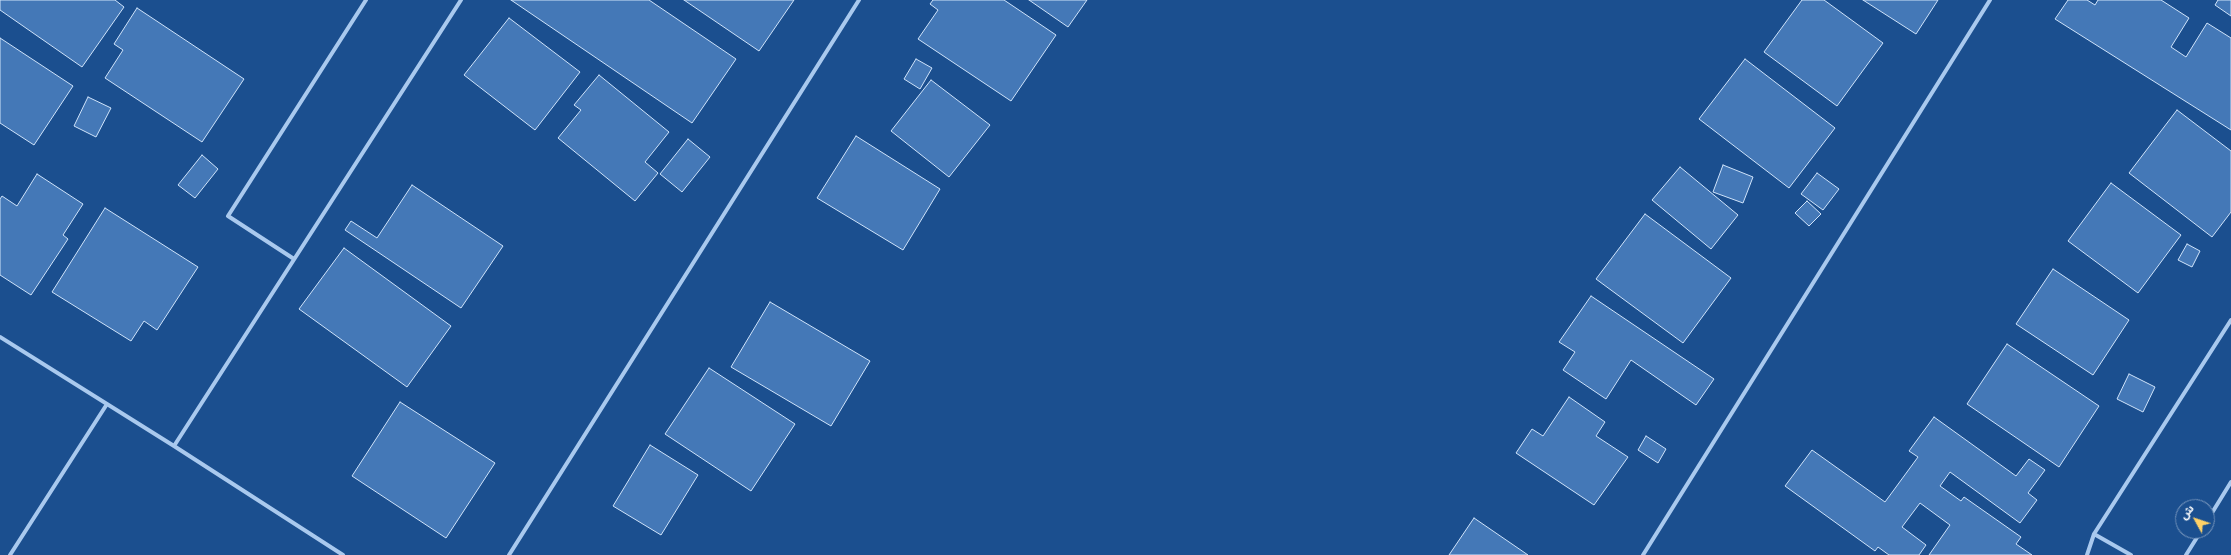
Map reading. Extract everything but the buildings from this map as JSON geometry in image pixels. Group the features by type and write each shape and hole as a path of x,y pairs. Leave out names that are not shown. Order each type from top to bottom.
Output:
{"street":[{"path":"294,259 228,216 366,0"},
{"path":"174,446 461,0"},
{"path":"509,555 859,0"},
{"path":"1643,555 1990,0"},
{"path":"2087,555 2094,534 2231,320"},
{"path":"0,337 174,446 342,555"},
{"path":"10,555 107,404"},
{"path":"2215,508 2231,482"},
{"path":"2094,534 2131,555"},
{"path":"2186,555 2196,539"}]}
